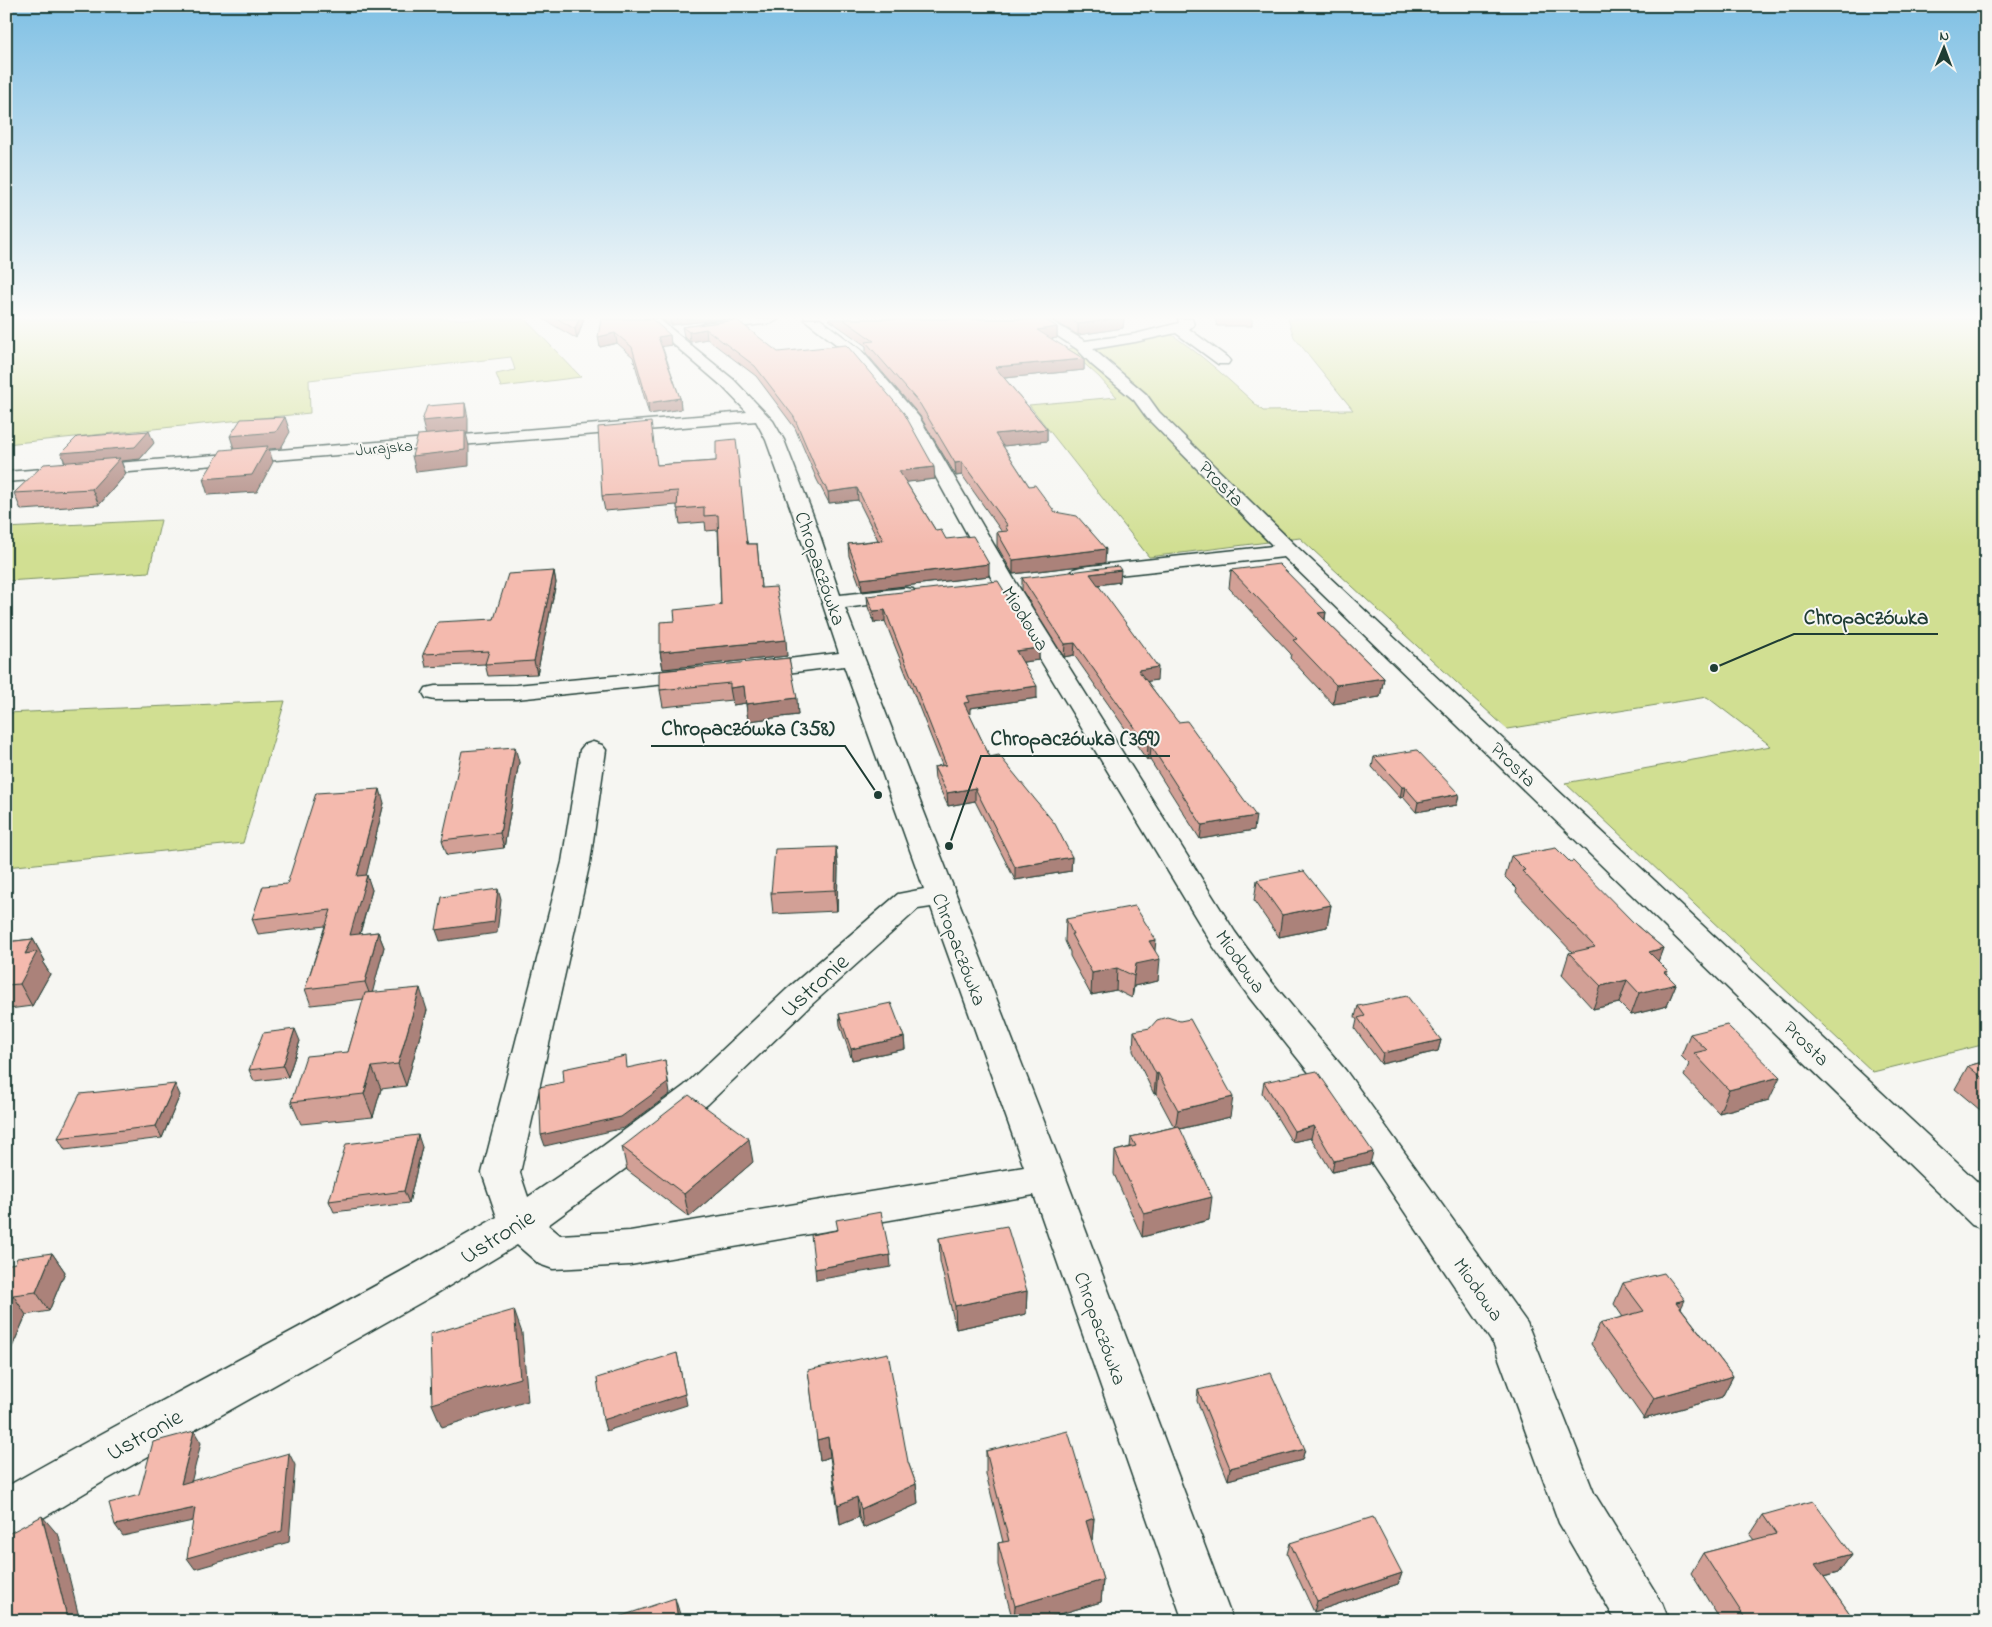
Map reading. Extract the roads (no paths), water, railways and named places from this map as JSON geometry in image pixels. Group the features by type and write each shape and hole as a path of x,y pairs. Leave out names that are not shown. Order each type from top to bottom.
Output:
{"street":[{"name":"Chropaczówka","path":"740,395 761,416 775,440 803,515 832,603 1047,1178 1208,1621"},
{"name":"Miodowa","path":"891,395 913,421 1004,581 1224,939 1260,989 1334,1080 1512,1336 1576,1507 1644,1621"},
{"name":"Prosta","path":"1138,395 1153,415 1289,550 1986,1214"},
{"name":"Jurajska","path":"6,477 761,416"},
{"path":"1063,575 1289,550"},
{"path":"832,603 926,591"},
{"path":"435,693 516,692 853,658"},
{"path":"592,750 576,862 501,1173 519,1224 553,1252 630,1248 1047,1178"},
{"name":"Ustronie","path":"6,1513 90,1464 420,1283 519,1224 616,1156 696,1095 798,998 909,901 940,896"}],"place":[{"name":"Chropaczówka","path":"1714,668"},
{"name":"Chropaczówka (358)","path":"878,795"},
{"name":"Chropaczówka (369)","path":"949,846"}]}
